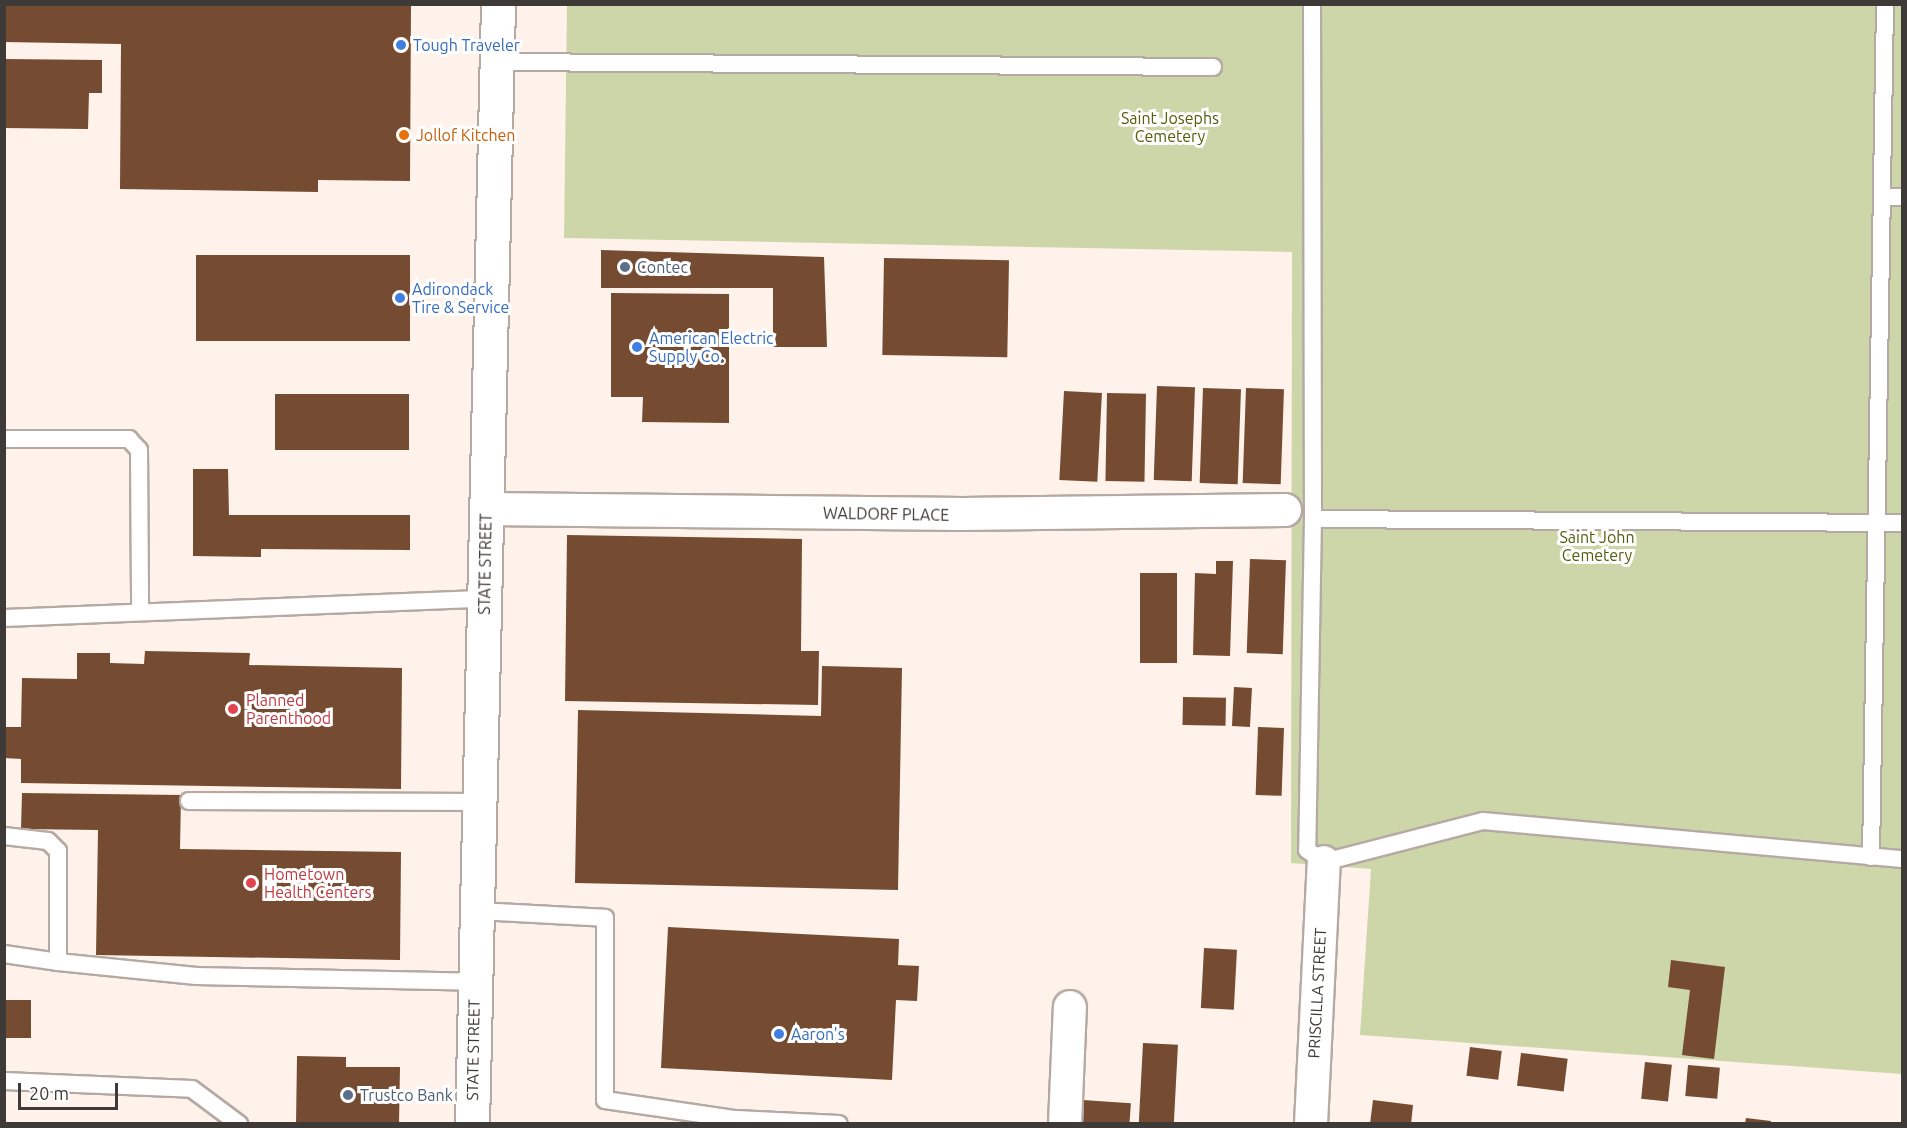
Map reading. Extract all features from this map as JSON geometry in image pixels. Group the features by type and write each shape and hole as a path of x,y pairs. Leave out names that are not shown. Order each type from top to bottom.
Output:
{"main road":[{"name":"STATE STREET","path":"472,1124 498,4"}],"street":[{"name":"WALDORF PLACE","path":"487,509 1299,515"},
{"name":"PRISCILLA STREET","path":"1311,1124 1324,862"},
{"path":"1065,1124 1070,1007"}],"lane":[{"path":"1312,4 1299,515 1307,850 1324,862 1483,821 1902,859"},
{"path":"1871,857 1885,4"},
{"path":"497,62 1213,67"},
{"path":"1882,197 1902,197"},
{"path":"4,439 129,439 139,450 140,612"},
{"path":"1299,515 1902,523"},
{"path":"4,618 484,599"},
{"path":"189,801 479,801"},
{"path":"4,836 48,842 58,851 58,962"},
{"path":"477,911 605,918 605,1100 736,1119 839,1124"},
{"path":"4,954 58,962 196,976 475,982"},
{"path":"4,1081 192,1089 239,1124"}],"green space":[{"name":"Saint John Cemetery","path":"567,5 1902,5 1902,1074 1360,1035 1371,869 1291,863 1292,252 564,238"}],"building":[{"path":"4,4 411,4 410,181 318,180 318,192 120,189 121,44 4,42"},
{"path":"4,59 102,60 102,93 89,93 88,129 4,128"},
{"path":"601,250 824,257 827,347 773,347 773,288 601,288"},
{"path":"196,255 410,255 410,341 196,341"},
{"path":"884,258 1009,260 1007,357 882,355"},
{"path":"611,293 729,294 729,423 642,422 643,397 611,397"},
{"path":"1157,386 1195,387 1192,481 1154,480"},
{"path":"1203,388 1241,389 1238,484 1200,483"},
{"path":"1246,388 1284,389 1281,484 1243,483"},
{"path":"1064,391 1102,393 1097,482 1059,480"},
{"path":"1107,393 1146,394 1144,482 1105,481"},
{"path":"275,394 409,394 409,450 275,450"},
{"path":"193,469 228,469 229,515 410,515 410,550 261,549 261,557 193,556"},
{"path":"567,535 802,539 801,651 819,651 818,705 565,701"},
{"path":"1250,559 1286,560 1283,654 1247,653"},
{"path":"1216,561 1233,561 1230,656 1193,655 1195,573 1216,574"},
{"path":"1140,573 1177,573 1177,663 1140,663"},
{"path":"145,651 250,653 249,665 402,668 401,789 21,783 21,759 4,758 4,727 21,727 22,678 77,679 77,653 110,653 110,663 144,664"},
{"path":"822,666 902,668 898,890 575,883 578,710 821,716"},
{"path":"1234,687 1252,688 1250,727 1232,726"},
{"path":"1183,697 1226,698 1226,726 1183,725"},
{"path":"1258,727 1284,728 1282,796 1256,795"},
{"path":"22,793 181,795 180,849 401,852 400,960 96,955 98,830 21,829"},
{"path":"668,927 899,939 898,965 919,966 917,1001 896,1000 892,1080 661,1068"},
{"path":"1204,948 1237,950 1234,1010 1201,1008"},
{"path":"1671,960 1725,967 1714,1059 1682,1055 1690,990 1668,987"},
{"path":"4,1000 31,1000 31,1038 4,1038"},
{"path":"1143,1043 1178,1045 1174,1124 1139,1124"},
{"path":"1470,1047 1502,1051 1498,1080 1466,1076"},
{"path":"1521,1053 1568,1059 1564,1091 1517,1086"},
{"name":"Trustco Bank","path":"297,1056 346,1057 346,1067 400,1067 399,1124 296,1124"},
{"path":"1645,1062 1672,1065 1668,1102 1641,1099"},
{"path":"1688,1065 1720,1068 1717,1099 1685,1096"},
{"path":"1083,1100 1131,1103 1129,1124 1081,1124"},
{"path":"1373,1100 1413,1105 1411,1124 1370,1124"},
{"path":"1746,1118 1771,1121 1770,1124 1745,1124"}],"place":[{"name":"Tough Traveler","path":"401,45"},
{"name":"Jollof Kitchen","path":"404,135"},
{"name":"Contec","path":"625,267"},
{"name":"Adirondack Tire & Service","path":"400,298"},
{"name":"American Electric Supply Co.","path":"637,347"},
{"name":"Planned Parenthood","path":"233,709"},
{"name":"Hometown Health Centers","path":"251,883"},
{"name":"Aaron's","path":"779,1034"},
{"name":"Trustco Bank","path":"348,1095"}],"park label":[{"name":"Saint Josephs Cemetery","path":"1170,127"}]}
